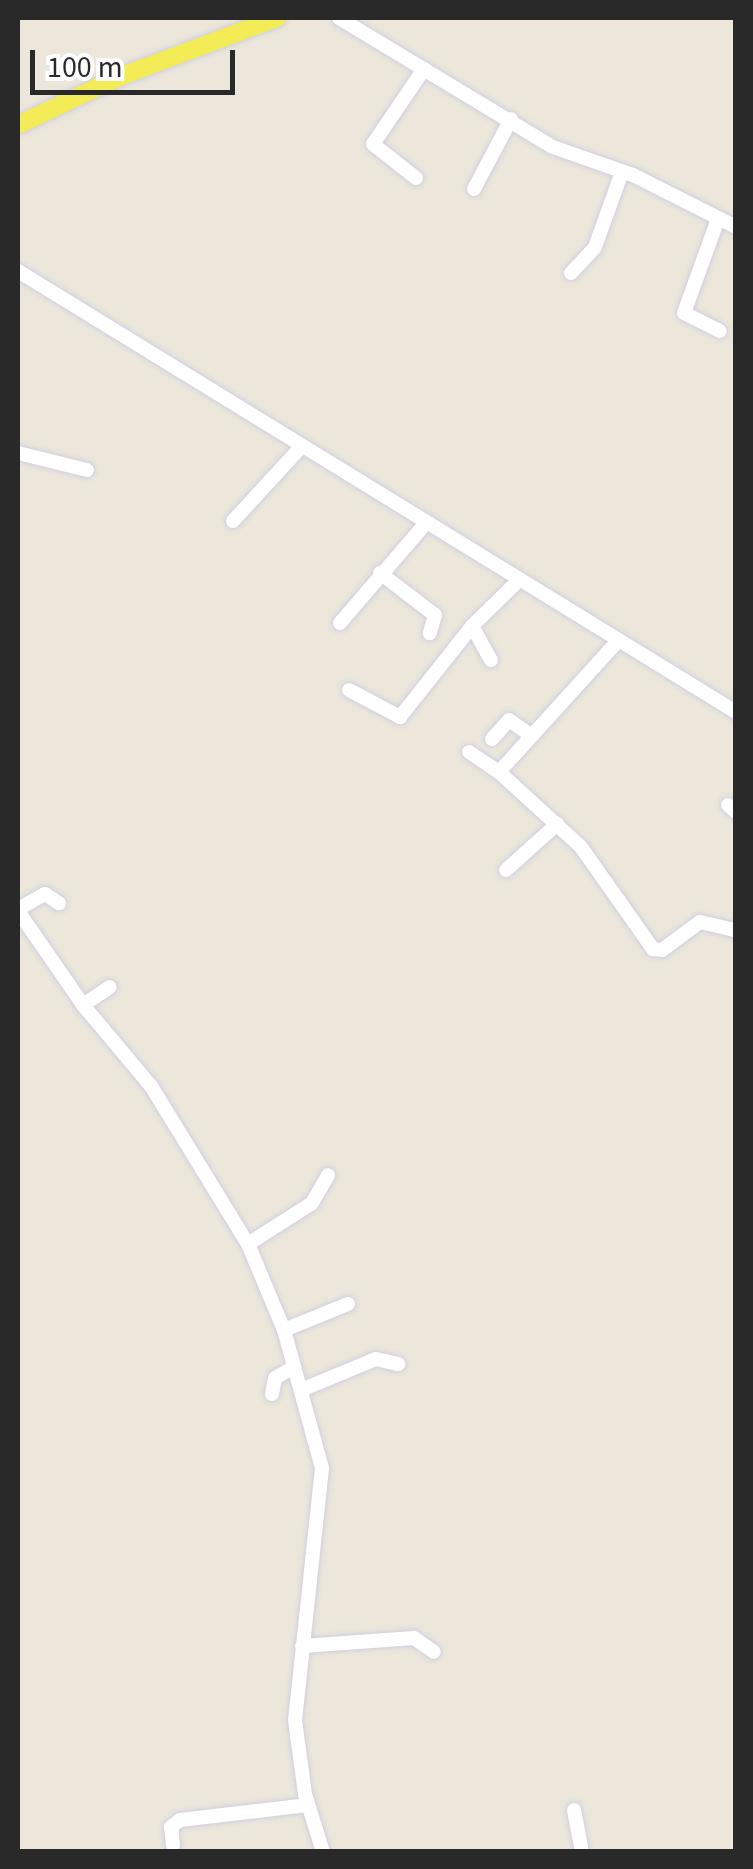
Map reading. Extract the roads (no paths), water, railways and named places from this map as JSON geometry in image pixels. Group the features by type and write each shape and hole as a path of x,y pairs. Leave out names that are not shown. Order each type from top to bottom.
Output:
{"main road":[{"path":"18,125 118,77 276,18"}],"street":[{"path":"340,18 511,118 553,147 622,172 736,226"},
{"path":"416,178 373,144 424,69"},
{"path":"474,189 511,118"},
{"path":"571,273 595,247 622,172"},
{"path":"718,219 684,313 720,331"},
{"path":"18,271 616,643 736,712"},
{"path":"232,521 301,447"},
{"path":"18,453 87,470"},
{"path":"340,623 426,523"},
{"path":"380,573 435,615 430,633"},
{"path":"349,690 395,719 472,626 518,581"},
{"path":"472,626 490,660"},
{"path":"498,772 616,643"},
{"path":"492,739 509,720 529,734"},
{"path":"469,752 557,824 624,901 653,949 662,950 700,922 736,930"},
{"path":"506,870 557,824"},
{"path":"59,903 45,894 18,910 83,1005 152,1086 248,1244 284,1330 301,1390 322,1477 295,1720 308,1806 323,1852"},
{"path":"83,1005 110,987"},
{"path":"248,1244 312,1203 328,1175"},
{"path":"284,1330 348,1304"},
{"path":"301,1390 376,1360 398,1364"},
{"path":"272,1394 275,1378 294,1367"},
{"path":"302,1646 414,1638 434,1652"},
{"path":"172,1845 171,1827 180,1820 308,1806"},
{"path":"574,1810 582,1852"}]}
